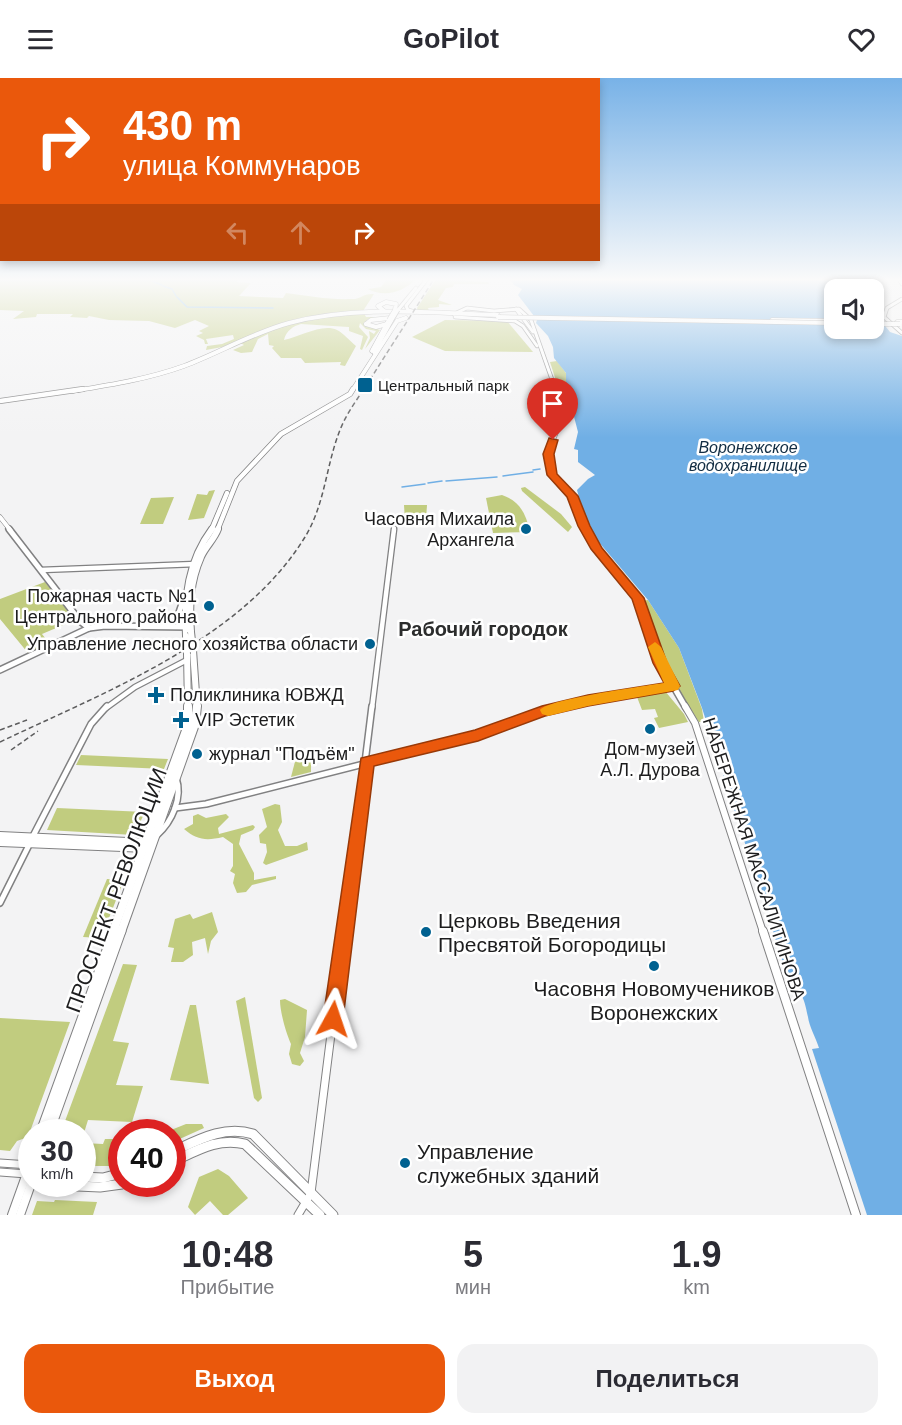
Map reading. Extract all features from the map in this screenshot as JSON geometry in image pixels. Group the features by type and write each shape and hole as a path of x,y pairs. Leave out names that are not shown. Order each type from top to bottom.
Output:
{"main road":[{"path":"0,401 148,378 185,367 262,332"},
{"path":"225,349 267,332"},
{"path":"371,356 383,332"},
{"path":"371,356 383,332"},
{"path":"158,627 176,621 204,539 214,528 234,479 277,434 346,394 389,332"},
{"path":"527,332 541,351"},
{"name":"НАБЕРЕЖНАЯ МАССАЛИТИНОВА","path":"533,332 564,412 550,448 550,471 572,496 584,526 597,549 638,598 660,663 691,714 705,746 856,1215"},
{"path":"0,516 80,621 89,628"},
{"path":"188,631 189,597 196,564"},
{"path":"184,598 190,655"},
{"path":"0,670 89,628 158,627 188,631"},
{"name":"ПРОСПЕКТ РЕВОЛЮЦИИ","path":"46,1119 176,778 197,714 190,655"},
{"name":"ПРОСПЕКТ РЕВОЛЮЦИИ","path":"54,1119 150,844 188,725 190,655"},
{"path":"0,836 31,841"},
{"path":"0,842 150,844"},
{"path":"186,1147 226,1131 240,1129 249,1131 309,1197 320,1215"},
{"path":"186,1156 208,1146 237,1140 333,1215"},
{"path":"12,1215 20,1197"},
{"path":"20,1215 24,1197"}],"street":[{"path":"298,1215 309,1197 394,528"},
{"path":"41,570 196,564"},
{"path":"0,903 91,723 99,713 122,695 190,655"},
{"path":"175,808 206,804 478,735 553,709 588,700 673,686"},
{"path":"150,844 165,829 175,808 180,786 176,778"},
{"path":"0,1163 18,1168"},
{"path":"0,1172 18,1172"}],"green space":[{"path":"201,332 288,332 284,340 309,332 340,332 356,346 345,366 340,365 341,362 305,363 301,358 281,358 272,348 274,346 269,345 268,334 258,339 252,352 241,353 233,350 244,345 237,341 206,350 207,346 222,344 234,339 233,335 206,339 208,344 205,344 204,340 196,336 203,333"},
{"path":"352,332 364,332 368,337 362,350 360,349 363,336"},
{"path":"369,332 374,334 378,332 365,349 370,338"},
{"path":"422,332 516,332 533,352 445,351 412,337"},
{"path":"557,361 566,373 573,416 567,415 550,362"},
{"path":"525,487 561,514 572,527 568,532 522,491 521,488"},
{"path":"215,490 204,518 188,520 197,494 207,495 209,491"},
{"path":"502,495 518,505 530,532 493,533 486,498"},
{"path":"174,497 163,524 140,524 151,498"},
{"path":"404,505 427,505 426,519 405,520"},
{"path":"45,582 75,620 42,634 49,643 28,653 0,619 0,599"},
{"path":"648,600 679,648 702,709 704,722 699,722 667,672 642,601"},
{"path":"665,691 688,722 659,728 654,718 658,717 655,709 642,710 637,697"},
{"path":"297,754 311,756 311,772 291,777"},
{"path":"81,755 168,759 164,769 76,765"},
{"path":"275,804 280,805 282,822 278,830 285,846 297,846 307,842 308,850 266,865 263,863 267,852 266,844 260,843 259,835 267,827 262,809"},
{"path":"57,808 145,812 134,835 47,830"},
{"path":"198,814 206,818 226,814 229,817 218,828 219,834 253,825 255,827 253,830 241,835 239,844 254,873 254,880 276,876 276,879 252,885 246,892 237,893 233,883 235,874 230,871 233,866 233,844 223,837 207,839 193,835 184,829 193,824 193,816"},
{"path":"107,879 124,880 101,938 83,937"},
{"path":"212,912 218,932 211,941 208,954 205,938 192,942 193,955 183,962 171,962 174,948 168,947 175,919 190,914 193,919"},
{"path":"123,964 137,965 113,1041 129,1043 116,1085 143,1086 133,1119 108,1119 108,1121 66,1119"},
{"path":"245,997 262,1098 258,1102 254,1098 236,1001"},
{"path":"285,999 307,1010 305,1037 300,1053 304,1061 300,1066 292,1064 289,1054 291,1044 280,1005 280,1000"},
{"path":"190,1005 196,1005 209,1084 170,1080"},
{"path":"0,1018 70,1022 35,1119 18,1119 18,1141 10,1151 0,1150"},
{"path":"186,1124 202,1124 204,1128 186,1136"},
{"path":"105,1139 108,1139 108,1166 96,1166 96,1144 103,1144"},
{"path":"218,1169 229,1176 248,1198 228,1215 223,1215 210,1201 195,1215 188,1207 199,1177"},
{"path":"55,1200 97,1202 93,1215 32,1215 37,1201 54,1202"}],"water":[{"name":"Воронежское водохранилище","path":"544,332 824,332 824,339 884,339 884,332 902,336 902,1215 867,1215 812,1049 819,1048 805,1003 798,991 790,985 702,708 679,648 648,600 597,540 584,516 577,490 595,475 578,462 578,450 574,449 578,432 566,386 566,373 554,358 553,347"}],"waterway":[{"path":"533,470 540,469"},
{"path":"503,476 533,472"},
{"path":"446,481 497,477"},
{"path":"428,483 442,481"},
{"path":"402,487 425,484"}],"railway":[{"path":"0,742 126,682 168,659 208,634 246,605 278,573 305,537 312,523 318,509 333,450 344,421 400,332"},
{"path":"0,730 27,720"},
{"path":"11,750 38,731"}],"slow traffic":[{"path":"548,710 588,700 673,686 660,663 655,647"}],"place":[{"name":"Центральный парк","path":"365,385"},
{"name":"Часовня Михаила Архангела","path":"526,529"},
{"name":"Пожарная часть №1 Центрального района","path":"209,606"},
{"name":"Управление лесного хозяйства области","path":"370,644"},
{"name":"Поликлиника ЮВЖД","path":"156,695"},
{"name":"VIP Эстетик","path":"181,720"},
{"name":"Дом-музей А.Л. Дурова","path":"650,729"},
{"name":"журнал \"Подъём\"","path":"197,754"},
{"name":"Церковь Введения Пресвятой Богородицы","path":"426,932"},
{"name":"Часовня Новомучеников Воронежских","path":"654,966"},
{"name":"Управление служебных зданий","path":"405,1163"}],"district":[{"name":"Рабочий городок","path":"483,629"}],"route":[{"path":"333,1019 338,964 366,762 478,735 542,712 588,700 673,686 660,663 638,598 601,555 584,526 572,496 550,471 548,454 553,440"}]}
